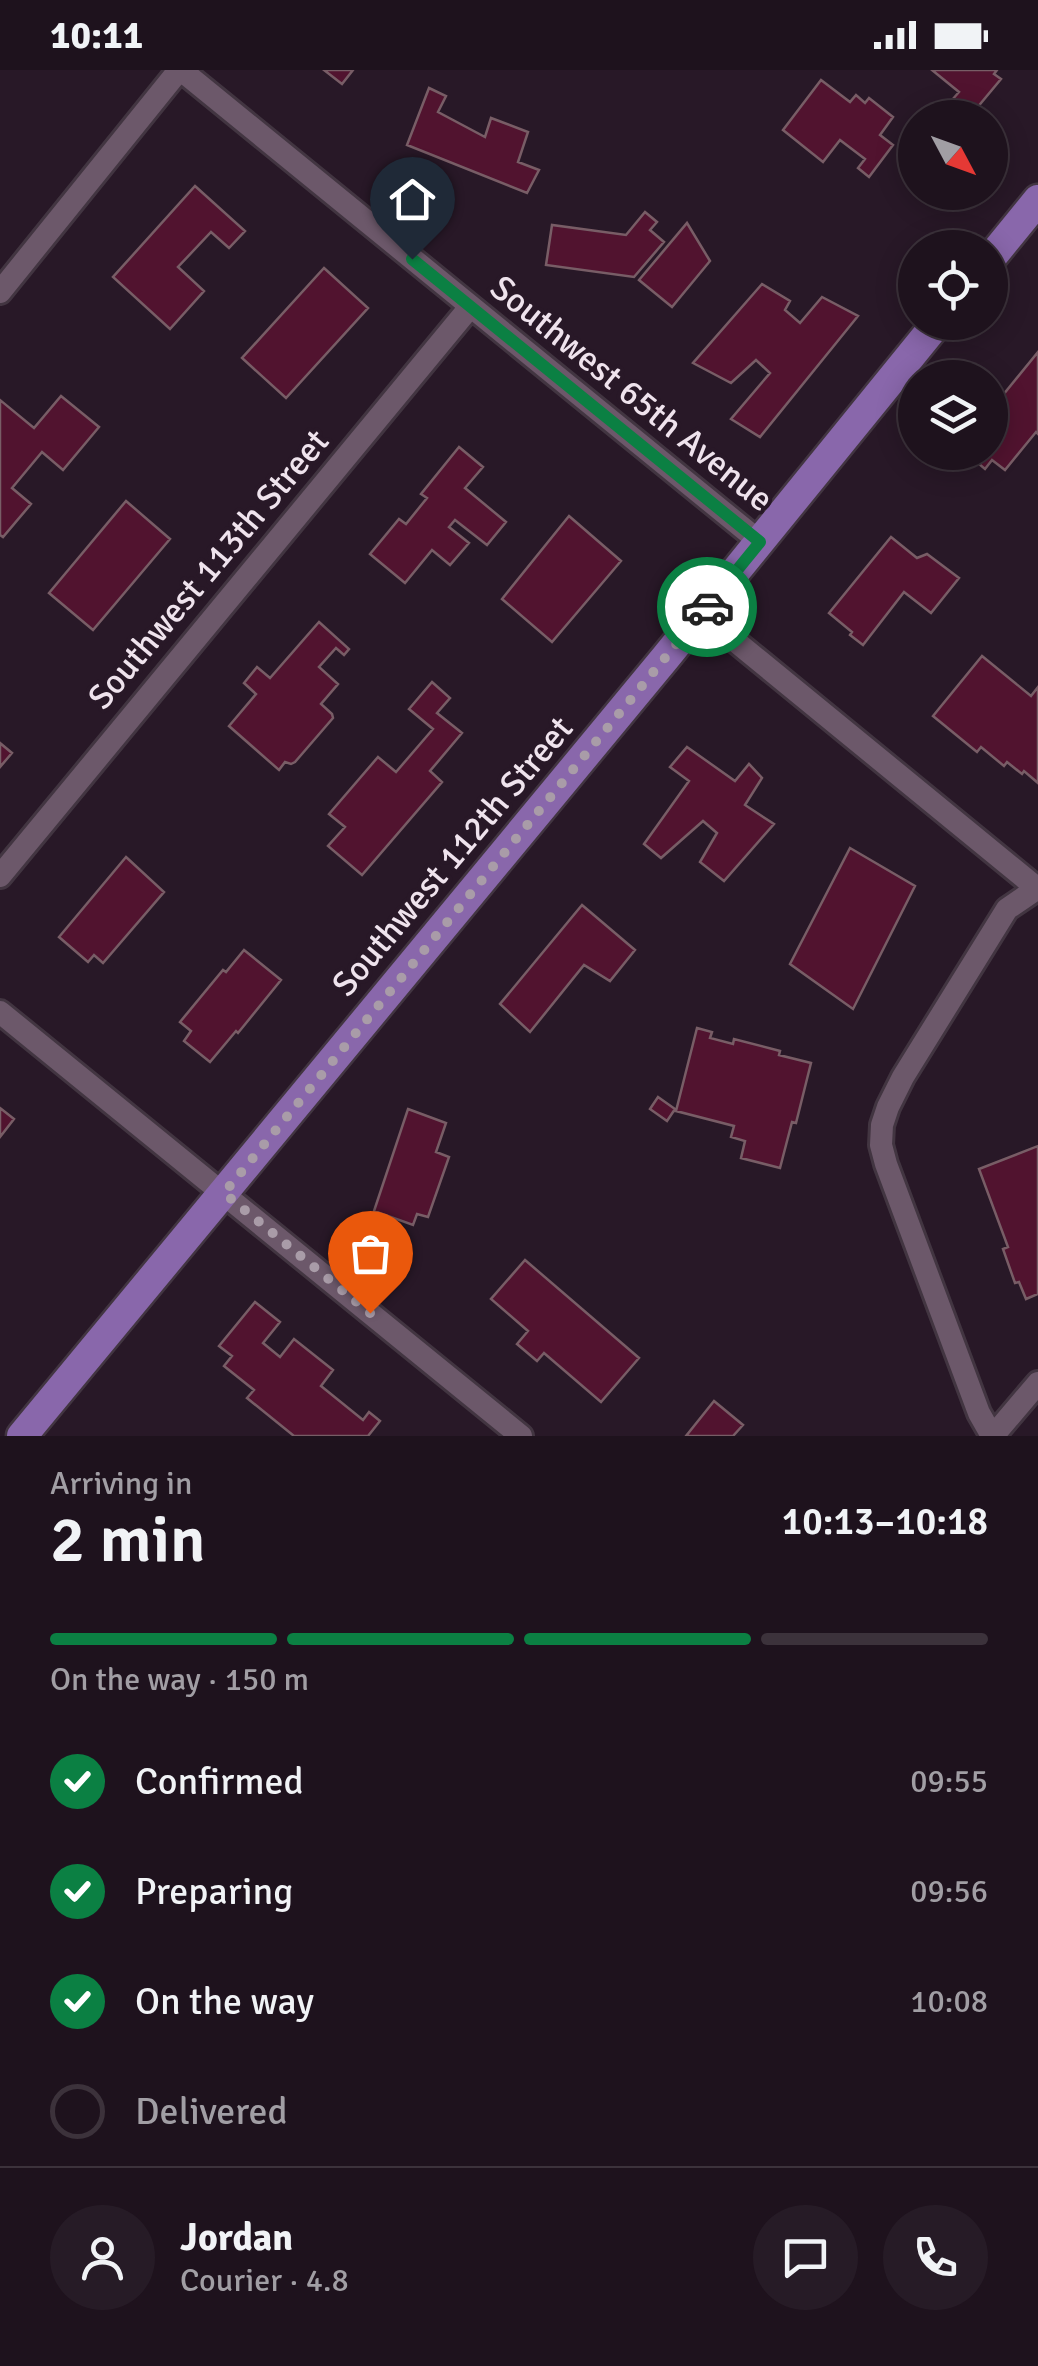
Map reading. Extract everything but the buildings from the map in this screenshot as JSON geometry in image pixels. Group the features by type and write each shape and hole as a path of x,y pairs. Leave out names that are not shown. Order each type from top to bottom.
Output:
{"main road":[{"path":"1008,237 1038,200"},
{"name":"Southwest 112th Street","path":"22,1436 702,614 923,340"}],"street":[{"path":"0,292 180,70"},
{"name":"Southwest 65th Avenue","path":"180,70 760,542"},
{"name":"Southwest 113th Street","path":"0,876 470,306"},
{"path":"702,614 1038,888 1007,908 903,1077 882,1125 881,1145 979,1414 993,1436 1038,1382"},
{"path":"0,1012 521,1436"}],"way so far":[{"path":"370,1313 224,1193 707,607"}],"route":[{"path":"412,259 760,542 707,607"}]}
